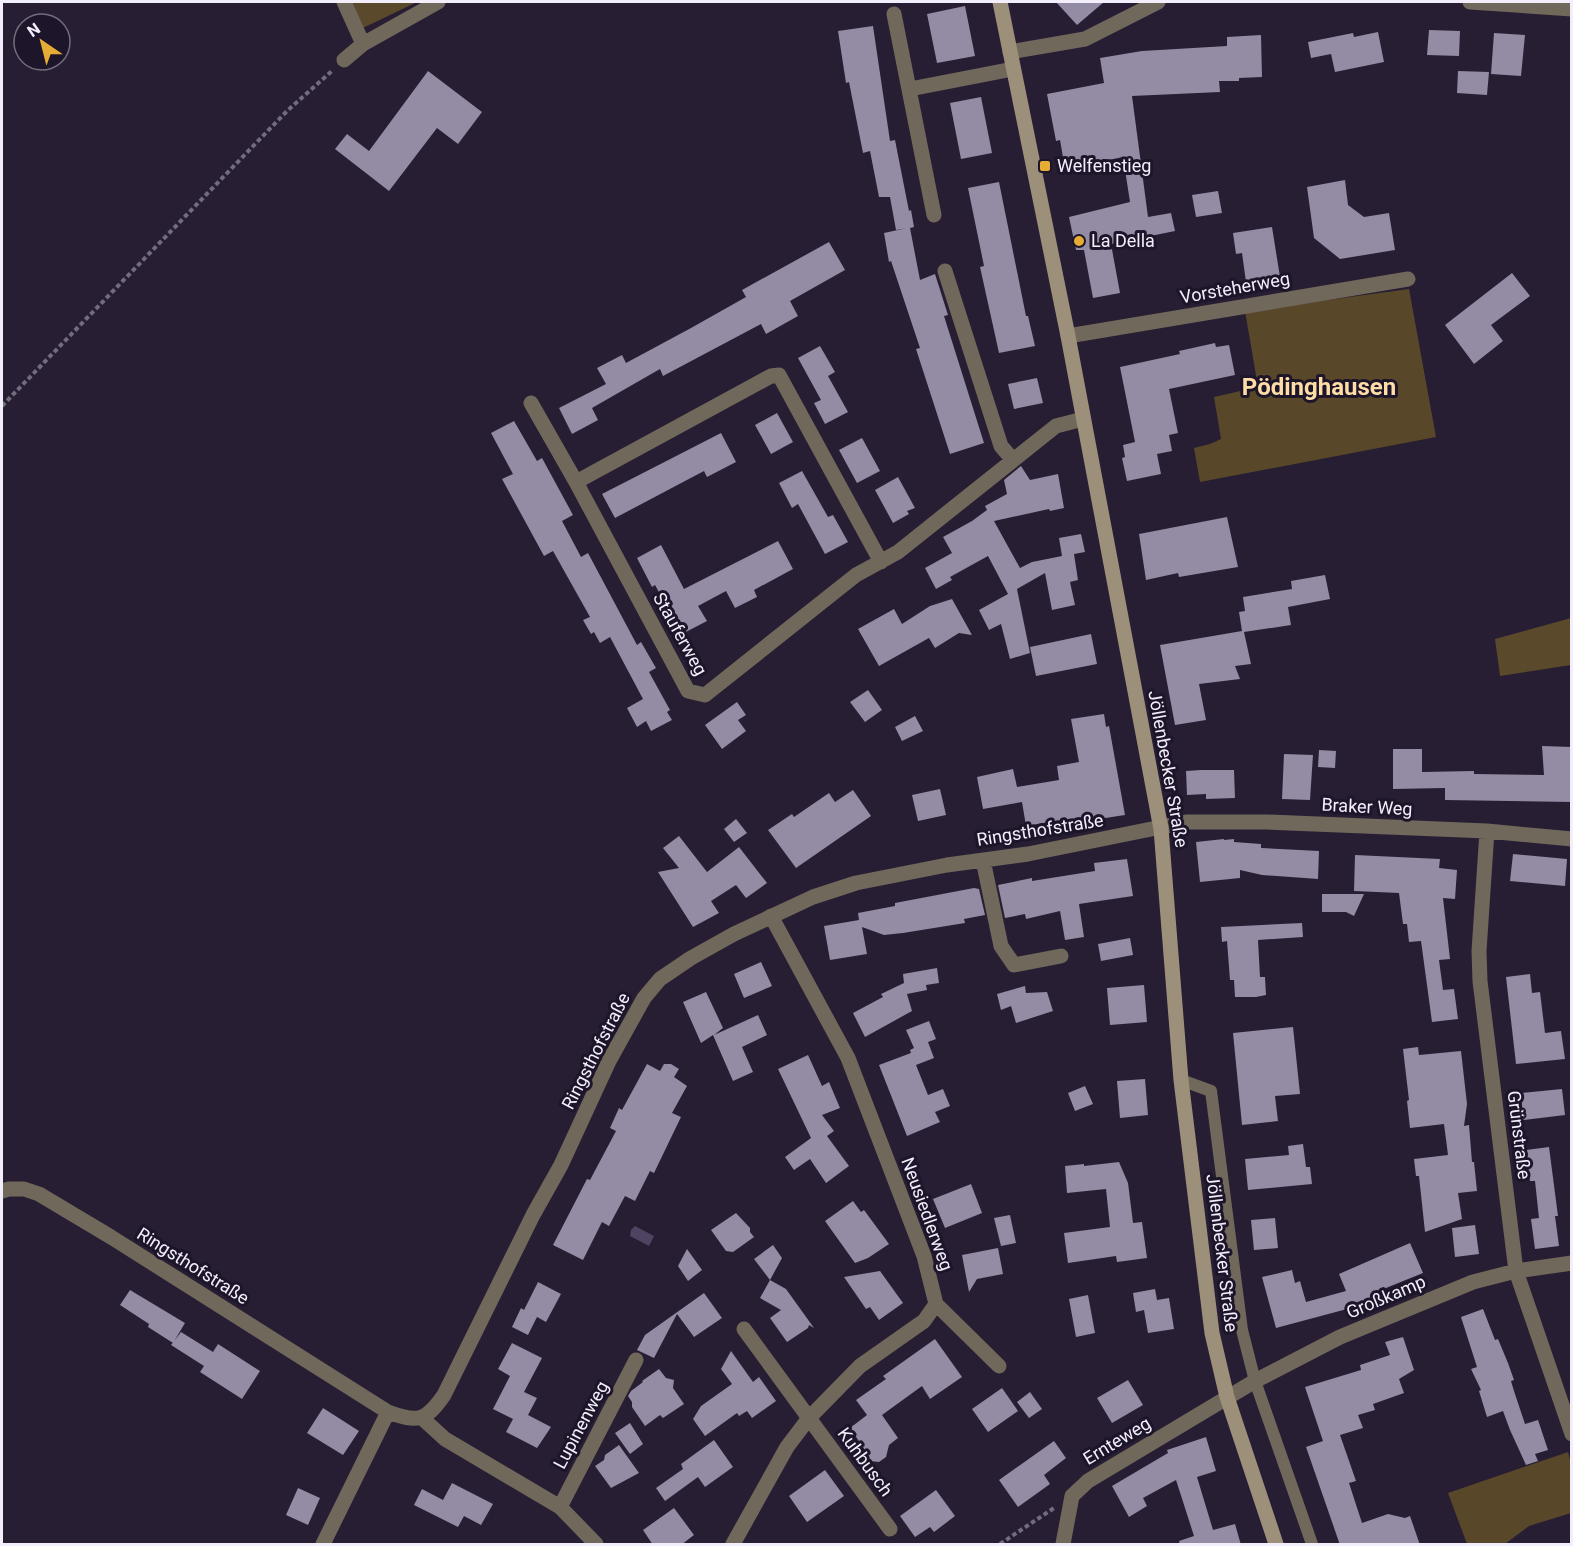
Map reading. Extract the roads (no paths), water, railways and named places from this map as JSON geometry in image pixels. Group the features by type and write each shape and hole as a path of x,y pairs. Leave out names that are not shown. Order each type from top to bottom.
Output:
{"main road":[{"name":"Jöllenbecker Straße","path":"1000,2 1068,336 1161,829 1181,1080 1212,1333 1227,1397 1275,1545"}],"street":[{"path":"344,2 363,44"},
{"path":"344,60 363,44 438,2"},
{"path":"1010,52 1085,39 1158,2"},
{"path":"1470,2 1568,6"},
{"path":"894,14 934,214"},
{"path":"910,89 1013,69"},
{"path":"945,271 1001,446 1013,460"},
{"name":"Vorsteherweg","path":"1068,336 1408,279"},
{"path":"576,482 771,376 779,375 881,562"},
{"name":"Stauferweg","path":"531,403 688,691 705,695 856,575 906,546 1056,426 1083,419"},
{"name":"Braker Weg","path":"1161,829 1186,822 1267,822 1487,831 1572,839"},
{"name":"Ringsthofstraße","path":"2,1191 24,1190 39,1194 388,1412 408,1419 422,1418 432,1412 444,1395 533,1215 561,1165 609,1061 644,998 660,980 691,958 771,916 813,897 856,883 1161,829"},
{"name":"Grünstraße","path":"1487,831 1479,951 1480,981 1516,1271 1572,1434"},
{"path":"983,860 1000,946 1014,965 1061,956"},
{"name":"Neusiedlerweg","path":"771,916 848,1058 924,1256 936,1304"},
{"name":"Großkamp","path":"1227,1397 1340,1337 1473,1281 1516,1271 1572,1263"},
{"path":"733,1545 787,1447 809,1418 860,1366 924,1321 936,1304 999,1366"},
{"name":"Kuhbusch","path":"744,1329 890,1529"},
{"name":"Lupinenweg","path":"560,1507 636,1360"},
{"name":"Ernteweg","path":"1063,1545 1072,1496 1088,1481 1227,1397"},
{"path":"323,1545 388,1412"},
{"path":"422,1418 445,1439 560,1507 596,1545"}],"lane":[{"path":"1181,1080 1211,1091 1242,1330 1255,1381 1312,1545"}],"place":[{"name":"Welfenstieg","path":"1045,166"},
{"name":"La Della","path":"1079,241"}],"district":[{"name":"Pödinghausen","path":"1319,387"}]}
